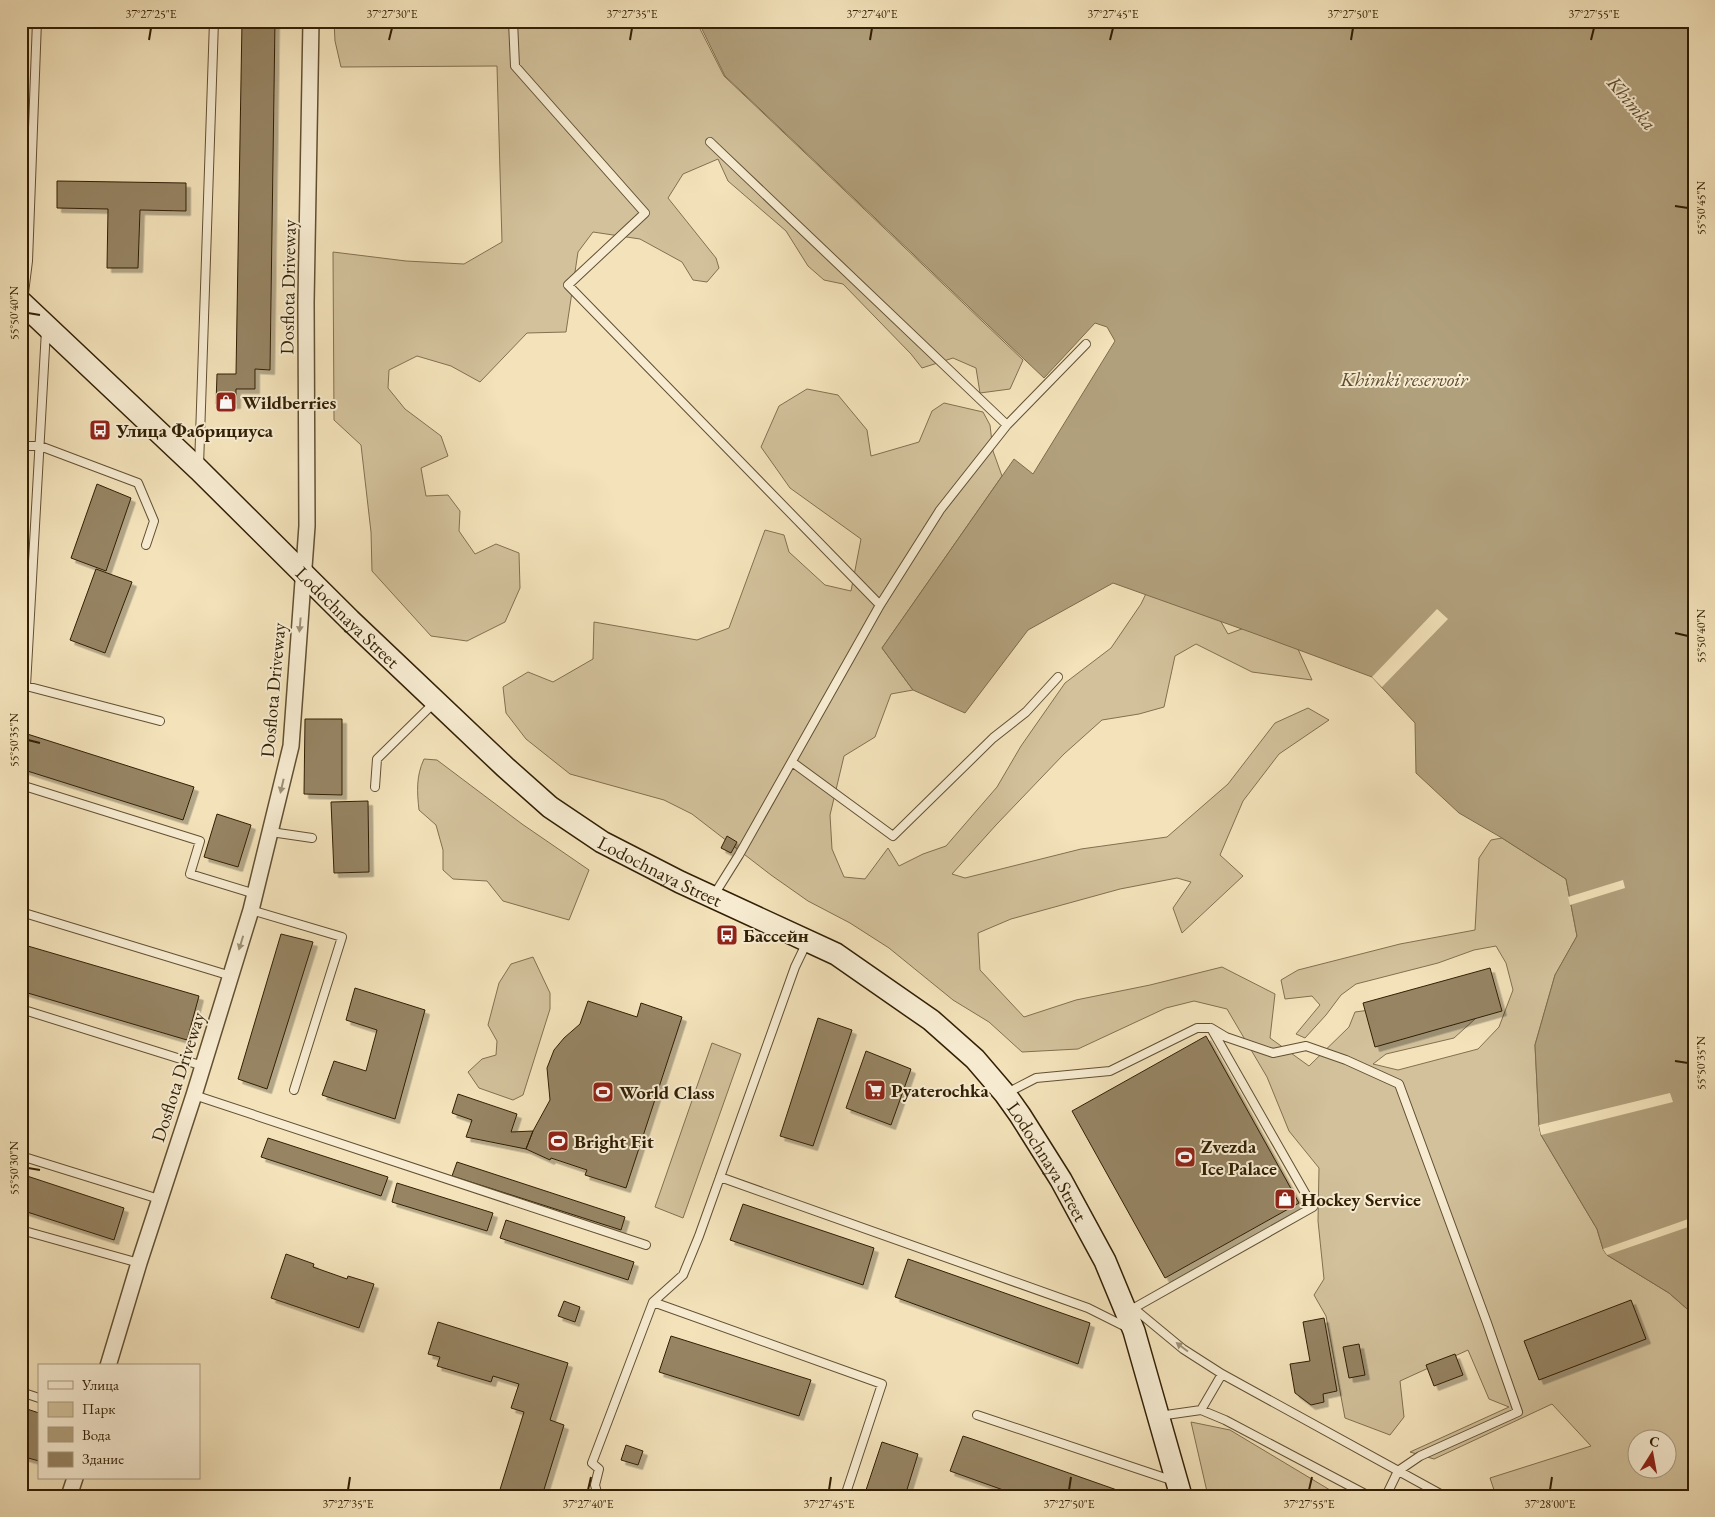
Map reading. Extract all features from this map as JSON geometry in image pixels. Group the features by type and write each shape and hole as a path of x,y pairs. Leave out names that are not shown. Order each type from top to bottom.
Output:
{"street":[{"name":"Dosflota Driveway","path":"109,1364 251,910 291,746 307,526 306,302 311,21"},
{"name":"Lodochnaya Street","path":"22,303 198,470 304,576 505,768 550,807 602,842 713,897 836,954 931,1020 975,1059 1005,1094 1061,1180 1127,1303 1179,1489"},
{"path":"69,1496 74,1480"}],"lane":[{"path":"22,303 28,261 37,21"},
{"path":"198,470 214,21"},
{"path":"513,21 515,66 645,213 568,285 880,605"},
{"path":"710,142 1007,425"},
{"path":"46,326 26,686 160,721"},
{"path":"713,897 739,855 880,605 940,510 1007,425 1086,344"},
{"path":"21,446 40,446 138,483 154,521 146,545"},
{"path":"792,762 893,836 993,738 1026,712 1058,678"},
{"path":"375,787 377,759 409,730 436,701"},
{"path":"21,785 200,841 190,874 255,894"},
{"path":"271,832 312,838"},
{"path":"251,910 342,937 294,1090"},
{"path":"21,912 231,976"},
{"path":"598,1496 596,1485 599,1469 592,1463 652,1302 683,1276 795,967 808,940"},
{"path":"21,1009 203,1066"},
{"path":"1005,1094 1036,1078 1110,1071 1197,1028 1211,1028 1226,1037 1273,1053 1306,1046 1346,1060 1399,1084 1487,1322 1518,1412 1420,1456 1398,1471 1386,1496"},
{"path":"1211,1028 1313,1207 1127,1303 1183,1349 1222,1374 1444,1496"},
{"path":"194,1095 646,1245"},
{"path":"21,1156 159,1199"},
{"path":"720,1177 1088,1308 1134,1331"},
{"path":"21,1230 139,1263"},
{"path":"652,1302 882,1384 845,1496"},
{"path":"1201,1410 1222,1374"},
{"path":"21,1392 38,1398"},
{"path":"1159,1416 1201,1410 1225,1420 1369,1496"},
{"path":"977,1415 1179,1489"}],"green space":[{"path":"334,21 696,21 724,76 1023,360 1010,389 980,393 976,368 953,358 922,368 911,354 843,284 824,280 808,266 786,231 728,181 718,159 683,174 668,198 716,258 719,268 707,282 693,280 682,262 640,239 593,232 578,252 566,332 527,333 480,382 451,366 417,356 389,370 388,388 405,409 441,436 448,456 421,468 426,496 448,495 460,511 459,531 475,554 496,544 519,553 520,588 505,622 467,641 431,636 372,571 371,532 361,445 334,420 333,252 406,261 464,264 502,242 497,66 341,67 335,41"},
{"path":"807,389 838,395 867,430 871,456 919,442 932,411 944,403 983,412 990,425 993,451 1002,476 882,648 913,690 891,694 875,737 844,756 830,815 832,849 844,877 865,879 888,848 899,866 923,854 946,846 997,787 1021,746 1065,683 1111,648 1141,604 1153,579 1216,613 1228,634 1258,623 1297,647 1312,680 1252,672 1196,644 1175,656 1164,707 1139,714 1102,720 1064,754 952,874 965,878 1081,849 1167,837 1228,784 1275,723 1308,708 1329,720 1279,754 1243,801 1220,855 1243,876 1182,933 1173,908 1191,882 1177,878 1120,889 1011,919 978,933 980,970 1024,1017 1076,1000 1150,985 1222,967 1275,994 1270,1038 1309,1066 1349,1027 1355,1012 1370,1010 1485,1010 1454,1038 1386,1054 1373,1064 1398,1070 1478,1049 1499,1027 1513,990 1506,963 1496,946 1474,950 1438,963 1356,984 1341,995 1305,1038 1296,1034 1320,1005 1312,996 1285,999 1281,980 1298,970 1400,944 1475,930 1479,858 1491,840 1502,838 1566,879 1577,936 1555,975 1535,1045 1541,1135 1597,1229 1603,1249 1607,1255 1669,1293 1694,1315 1694,1496 1496,1496 1490,1478 1591,1446 1552,1404 1434,1459 1410,1452 1509,1407 1489,1399 1468,1350 1400,1381 1404,1417 1390,1435 1345,1418 1326,1316 1314,1295 1324,1279 1318,1221 1319,1168 1289,1131 1267,1077 1227,1009 1194,1001 1166,1008 1078,1049 1022,1052 989,1022 953,1000 889,948 850,923 808,901 692,814 664,800 570,774 526,739 506,713 503,687 528,672 553,682 593,659 594,622 697,640 729,628 765,530 784,535 789,552 825,585 851,591 861,539 790,488 761,447 779,406"},
{"path":"424,759 437,760 522,824 589,870 569,920 503,901 487,881 453,879 443,870 443,850 436,825 419,810 418,784"},
{"path":"533,957 550,993 550,1009 523,1095 513,1100 479,1088 468,1072 482,1059 496,1055 497,1041 488,1025 499,983 511,964"},
{"path":"712,1043 741,1054 683,1218 655,1207"},
{"path":"1191,1422 1230,1430 1340,1496 1208,1496"}],"water":[{"name":"Khimki reservoir","path":"698,21 1694,21 1694,1315 1669,1293 1607,1255 1603,1249 1597,1229 1541,1135 1535,1045 1555,975 1577,936 1566,879 1459,813 1416,773 1415,723 1372,677 1113,583 1028,630 965,713 913,690 882,648 1014,459 1033,474 1115,341 1107,327 1095,323 1044,378 725,76"}],"pier":[{"path":"1437,609 1448,619 1382,687 1372,677"},
{"path":"1623,880 1625,888 1570,905 1568,897"},
{"path":"1670,1093 1673,1102 1541,1135 1539,1125"},
{"path":"1694,1217 1694,1225 1607,1255 1603,1249"}],"building":[{"path":"242,21 275,21 270,370 255,369 255,389 236,389 236,404 216,404 217,374 236,374"},
{"path":"57,181 186,183 186,211 140,210 138,268 107,268 108,209 57,208"},
{"path":"97,484 131,498 106,571 71,558"},
{"path":"96,569 132,582 105,653 70,640"},
{"path":"305,719 342,719 342,795 304,794"},
{"path":"21,732 194,787 183,820 21,769"},
{"path":"368,801 369,872 334,873 331,802"},
{"path":"217,814 251,825 238,867 204,857"},
{"path":"727,836 737,842 731,853 721,848"},
{"path":"281,934 313,942 267,1089 238,1079"},
{"path":"21,944 199,996 187,1040 21,991"},
{"path":"1490,968 1502,1011 1375,1047 1363,1003"},
{"path":"355,988 425,1010 395,1119 322,1095 334,1061 366,1071 377,1030 346,1020"},
{"name":"World Class","path":"588,1001 637,1017 641,1003 682,1017 626,1188 585,1175 587,1170 551,1158 550,1160 526,1149 533,1131 550,1100 547,1068 554,1050 580,1024"},
{"path":"818,1018 852,1030 813,1146 780,1136"},
{"name":"Zvezda Ice Palace","path":"1206,1036 1299,1203 1165,1278 1072,1111"},
{"path":"866,1051 911,1069 891,1125 846,1108"},
{"path":"458,1094 517,1114 511,1132 533,1131 526,1149 466,1137 472,1120 452,1113"},
{"path":"268,1138 388,1177 381,1196 261,1157"},
{"path":"457,1162 625,1217 621,1230 452,1176"},
{"path":"21,1174 124,1208 114,1240 21,1210"},
{"path":"397,1183 493,1213 487,1231 392,1202"},
{"path":"743,1204 874,1248 863,1285 730,1240"},
{"path":"506,1220 634,1262 628,1280 500,1238"},
{"path":"286,1254 314,1264 313,1267 347,1279 348,1276 374,1284 359,1328 271,1298"},
{"path":"908,1259 1090,1323 1078,1364 895,1297"},
{"path":"1631,1300 1646,1339 1539,1380 1524,1341"},
{"path":"564,1301 580,1307 575,1322 558,1316"},
{"path":"1324,1318 1337,1391 1323,1394 1324,1402 1311,1405 1295,1393 1290,1364 1310,1361 1303,1322"},
{"path":"438,1322 568,1363 550,1420 564,1425 542,1496 498,1496 524,1412 511,1408 519,1384 493,1376 491,1382 437,1366 440,1357 428,1354"},
{"path":"671,1336 811,1380 799,1416 659,1372"},
{"path":"1359,1344 1365,1375 1349,1378 1343,1347"},
{"path":"1455,1354 1463,1375 1434,1386 1426,1365"},
{"path":"21,1407 38,1413 38,1461 21,1456"},
{"path":"963,1436 1134,1496 1020,1496 950,1471"},
{"path":"882,1442 918,1454 905,1496 864,1496"},
{"path":"626,1445 643,1451 638,1465 621,1460"}],"place":[{"name":"Wildberries","path":"226,402"},
{"name":"Улица Фабрициуса","path":"100,430"},
{"name":"Бассейн","path":"727,935"},
{"name":"Pyaterochka","path":"875,1090"},
{"name":"World Class","path":"603,1092"},
{"name":"Bright Fit","path":"558,1141"},
{"name":"Zvezda Ice Palace","path":"1185,1157"},
{"name":"Hockey Service","path":"1285,1199"}],"water label":[{"name":"Khimka","path":"1632,103"}]}
